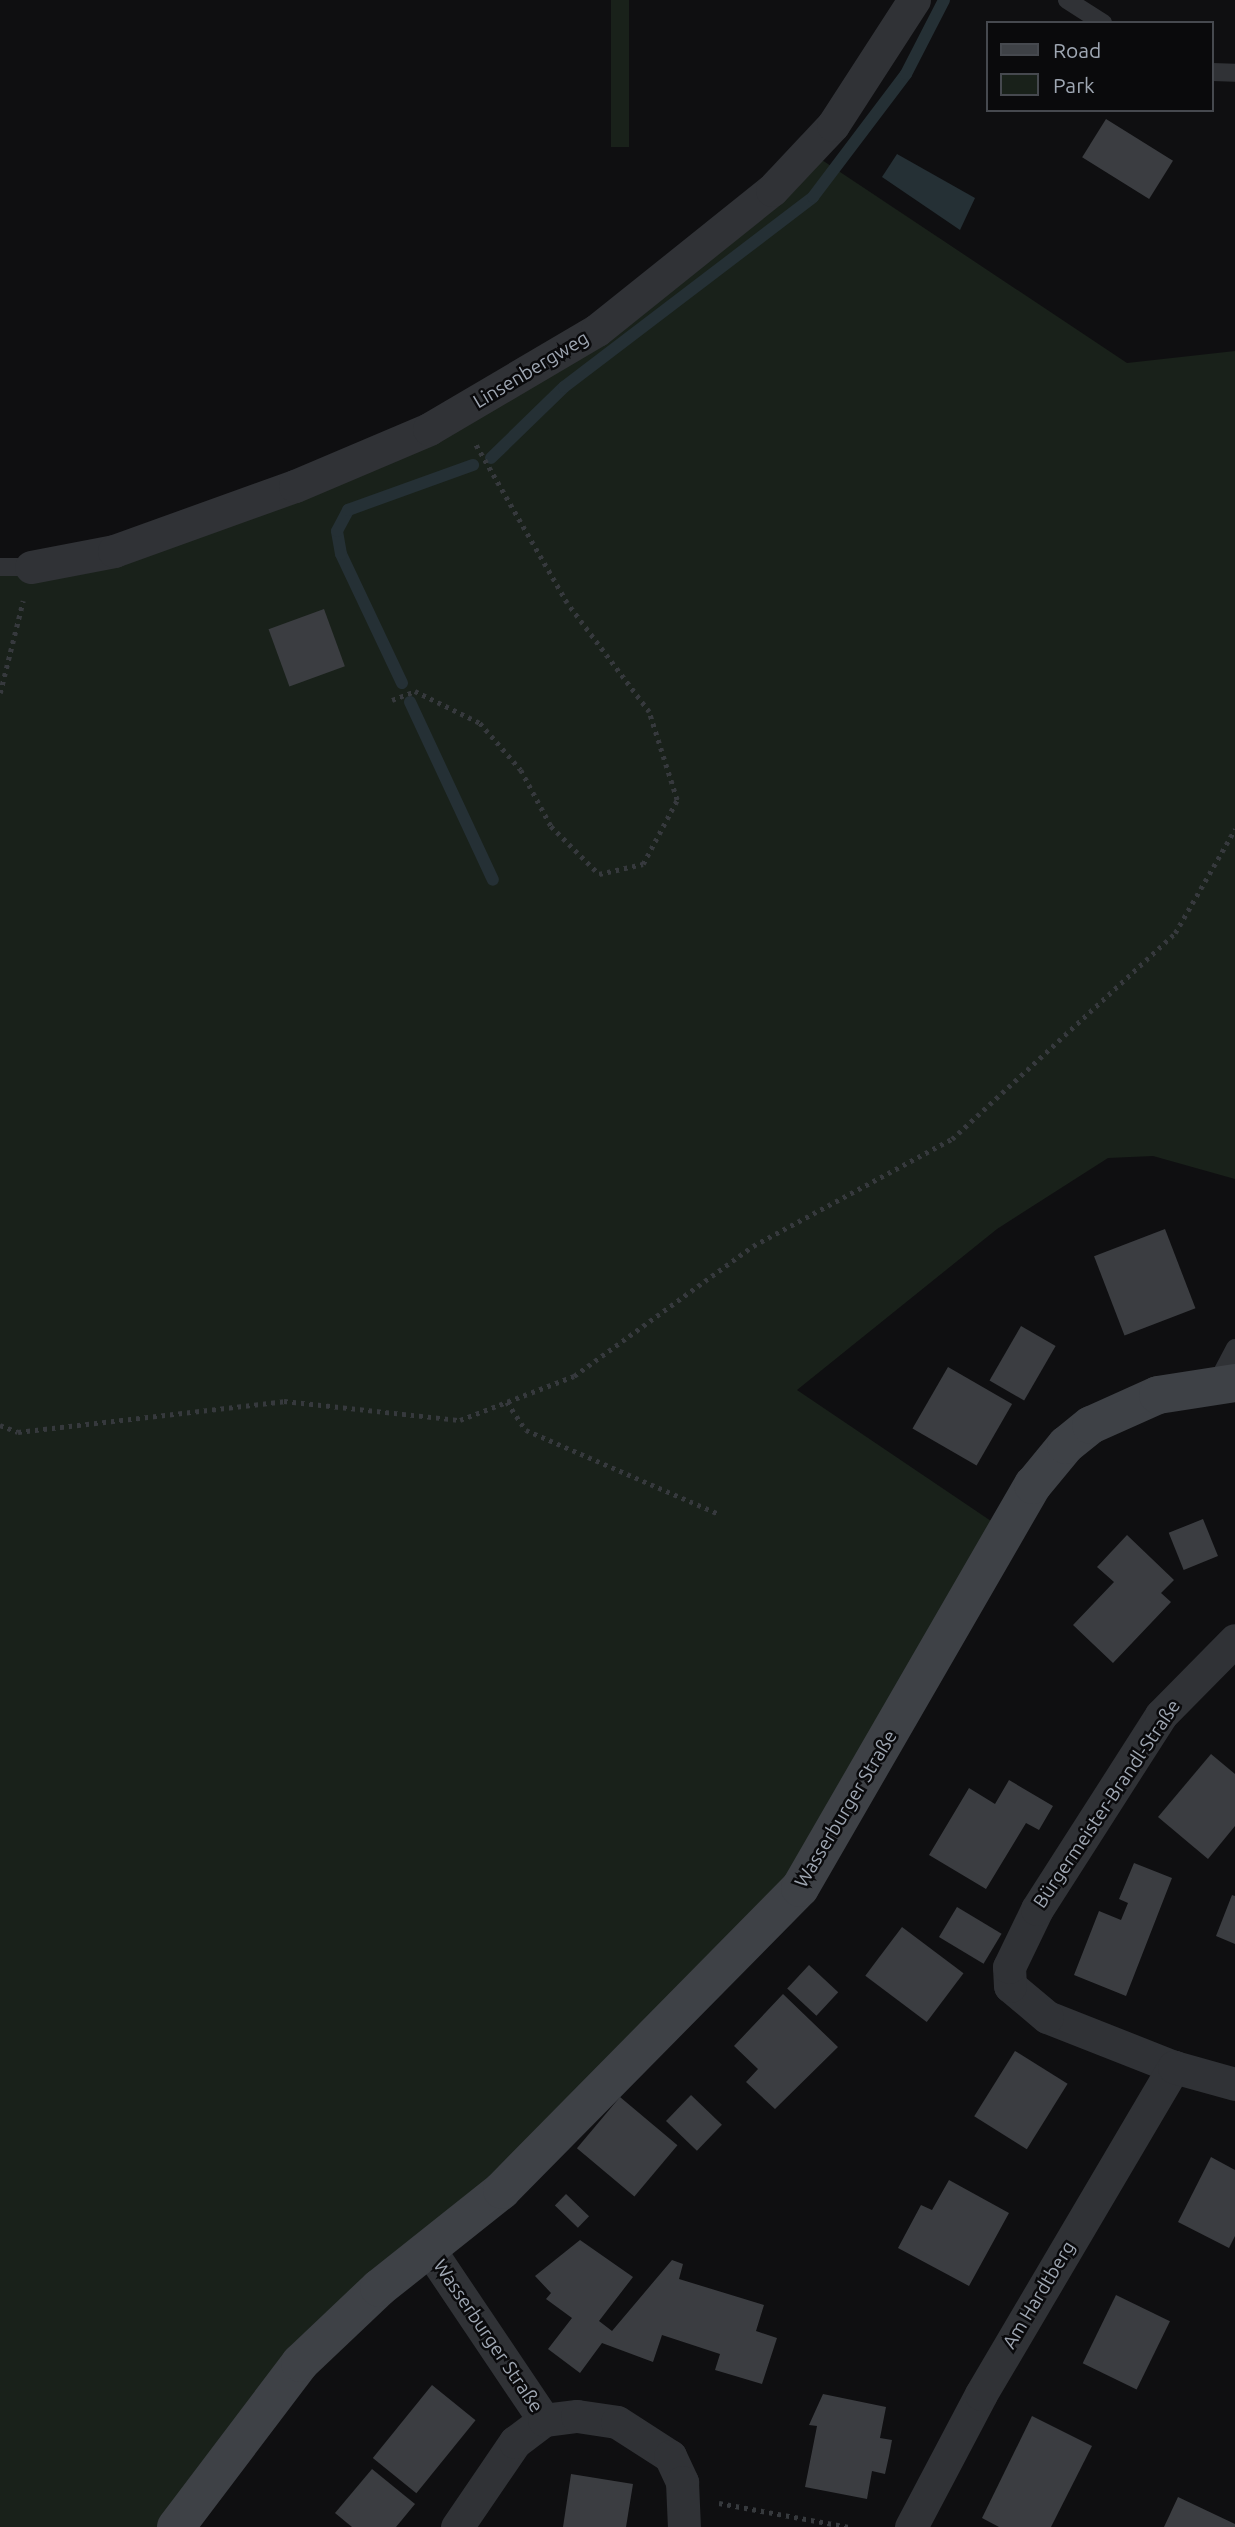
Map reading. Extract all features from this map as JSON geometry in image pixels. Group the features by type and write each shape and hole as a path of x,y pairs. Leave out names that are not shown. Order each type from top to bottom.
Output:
{"main road":[{"name":"Wasserburger Straße","path":"176,2527 300,2363 379,2288 431,2252 502,2190 800,1888 1033,1485 1066,1445 1120,1409 1158,1395 1225,1384"}],"street":[{"name":"Linsenbergweg","path":"16,566 114,551 191,526 459,413 597,330 772,190 833,125 914,0"},
{"name":"Bürgermeister-Brandl-Straße","path":"1174,2067 1047,2017 1010,1986 1009,1967 1019,1941 1161,1715 1235,1640"},
{"path":"1174,2067 1235,2084"},
{"name":"Am Hardtberg","path":"911,2527 981,2394 1174,2067"},
{"name":"Wasserburger Straße","path":"431,2252 544,2420"},
{"name":"Wasserburger Straße","path":"457,2527 515,2442 544,2420 617,2422 646,2436 670,2456 684,2512"}],"lane":[{"path":"1067,0 1100,21"},
{"path":"1214,72 1235,73"},
{"path":"1225,1384 1235,1348"}],"path":[{"path":"392,701 424,694 481,723 521,770 551,826 599,874 643,864 677,800 649,712 567,603 459,413"},
{"path":"0,693 16,566"},
{"path":"0,1425 18,1432 284,1401 460,1420 574,1376 753,1246 952,1139 1175,933 1235,829"},
{"path":"507,1402 526,1430 719,1514"},
{"path":"684,2512 849,2527"}],"green space":[{"path":"611,0 629,0 629,147 611,147"},
{"path":"816,156 1127,363 1235,351 1235,1179 1153,1156 1108,1158 997,1229 797,1390 991,1521 791,1872 158,2527 0,2527 0,575 474,419"}],"shaded area":[{"path":"897,154 975,198 960,230 882,177"}],"building":[{"path":"1106,119 1173,161 1149,199 1082,157"},
{"path":"324,609 345,666 289,687 269,629"},
{"path":"1165,1229 1195,1308 1125,1336 1094,1256"},
{"path":"1021,1326 1056,1346 1024,1401 990,1381"},
{"path":"948,1367 1012,1404 977,1465 912,1428"},
{"path":"1203,1519 1218,1556 1184,1570 1169,1533"},
{"path":"1127,1535 1174,1580 1161,1593 1171,1602 1113,1663 1073,1625 1114,1582 1097,1567"},
{"path":"1211,1754 1235,1774 1235,1826 1208,1859 1158,1817"},
{"path":"1009,1780 1053,1806 1039,1830 1026,1823 986,1889 929,1855 969,1788 995,1804"},
{"path":"1134,1863 1172,1878 1126,1996 1074,1975 1099,1911 1121,1920 1128,1903 1119,1899"},
{"path":"1232,1895 1235,1896 1235,1944 1216,1936"},
{"path":"957,1907 1002,1934 984,1964 939,1937"},
{"path":"902,1927 963,1973 927,2022 865,1976"},
{"path":"809,1965 838,1992 816,2016 787,1988"},
{"path":"783,1994 838,2047 775,2109 746,2082 758,2069 734,2046"},
{"path":"1015,2051 1068,2084 1027,2149 974,2116"},
{"path":"691,2095 722,2125 697,2151 666,2121"},
{"path":"620,2097 677,2145 634,2197 577,2148"},
{"path":"1211,2157 1235,2170 1235,2236 1229,2248 1178,2222"},
{"path":"949,2180 1009,2213 969,2286 898,2248 921,2205 932,2210"},
{"path":"566,2194 589,2216 578,2228 555,2206"},
{"path":"580,2240 633,2277 599,2321 612,2331 672,2260 683,2264 679,2279 764,2305 756,2331 777,2338 762,2384 715,2370 720,2354 662,2335 653,2362 602,2343 580,2373 548,2349 572,2318 546,2299 551,2293 535,2276"},
{"path":"1116,2295 1170,2321 1137,2390 1083,2363"},
{"path":"432,2385 476,2420 416,2493 373,2458"},
{"path":"823,2394 886,2407 880,2438 892,2440 889,2456 885,2474 872,2471 867,2499 805,2487 817,2426 809,2425"},
{"path":"1032,2416 1092,2446 1051,2527 999,2527 982,2518"},
{"path":"372,2469 415,2504 396,2527 352,2527 335,2513"},
{"path":"571,2474 633,2484 626,2527 563,2527"},
{"path":"1178,2497 1235,2524 1235,2527 1164,2527"}],"waterway":[{"path":"491,458 564,387 813,197 906,74 944,0"},
{"path":"402,683 341,554 337,531 348,510 473,465"},
{"path":"410,702 493,880"}]}
